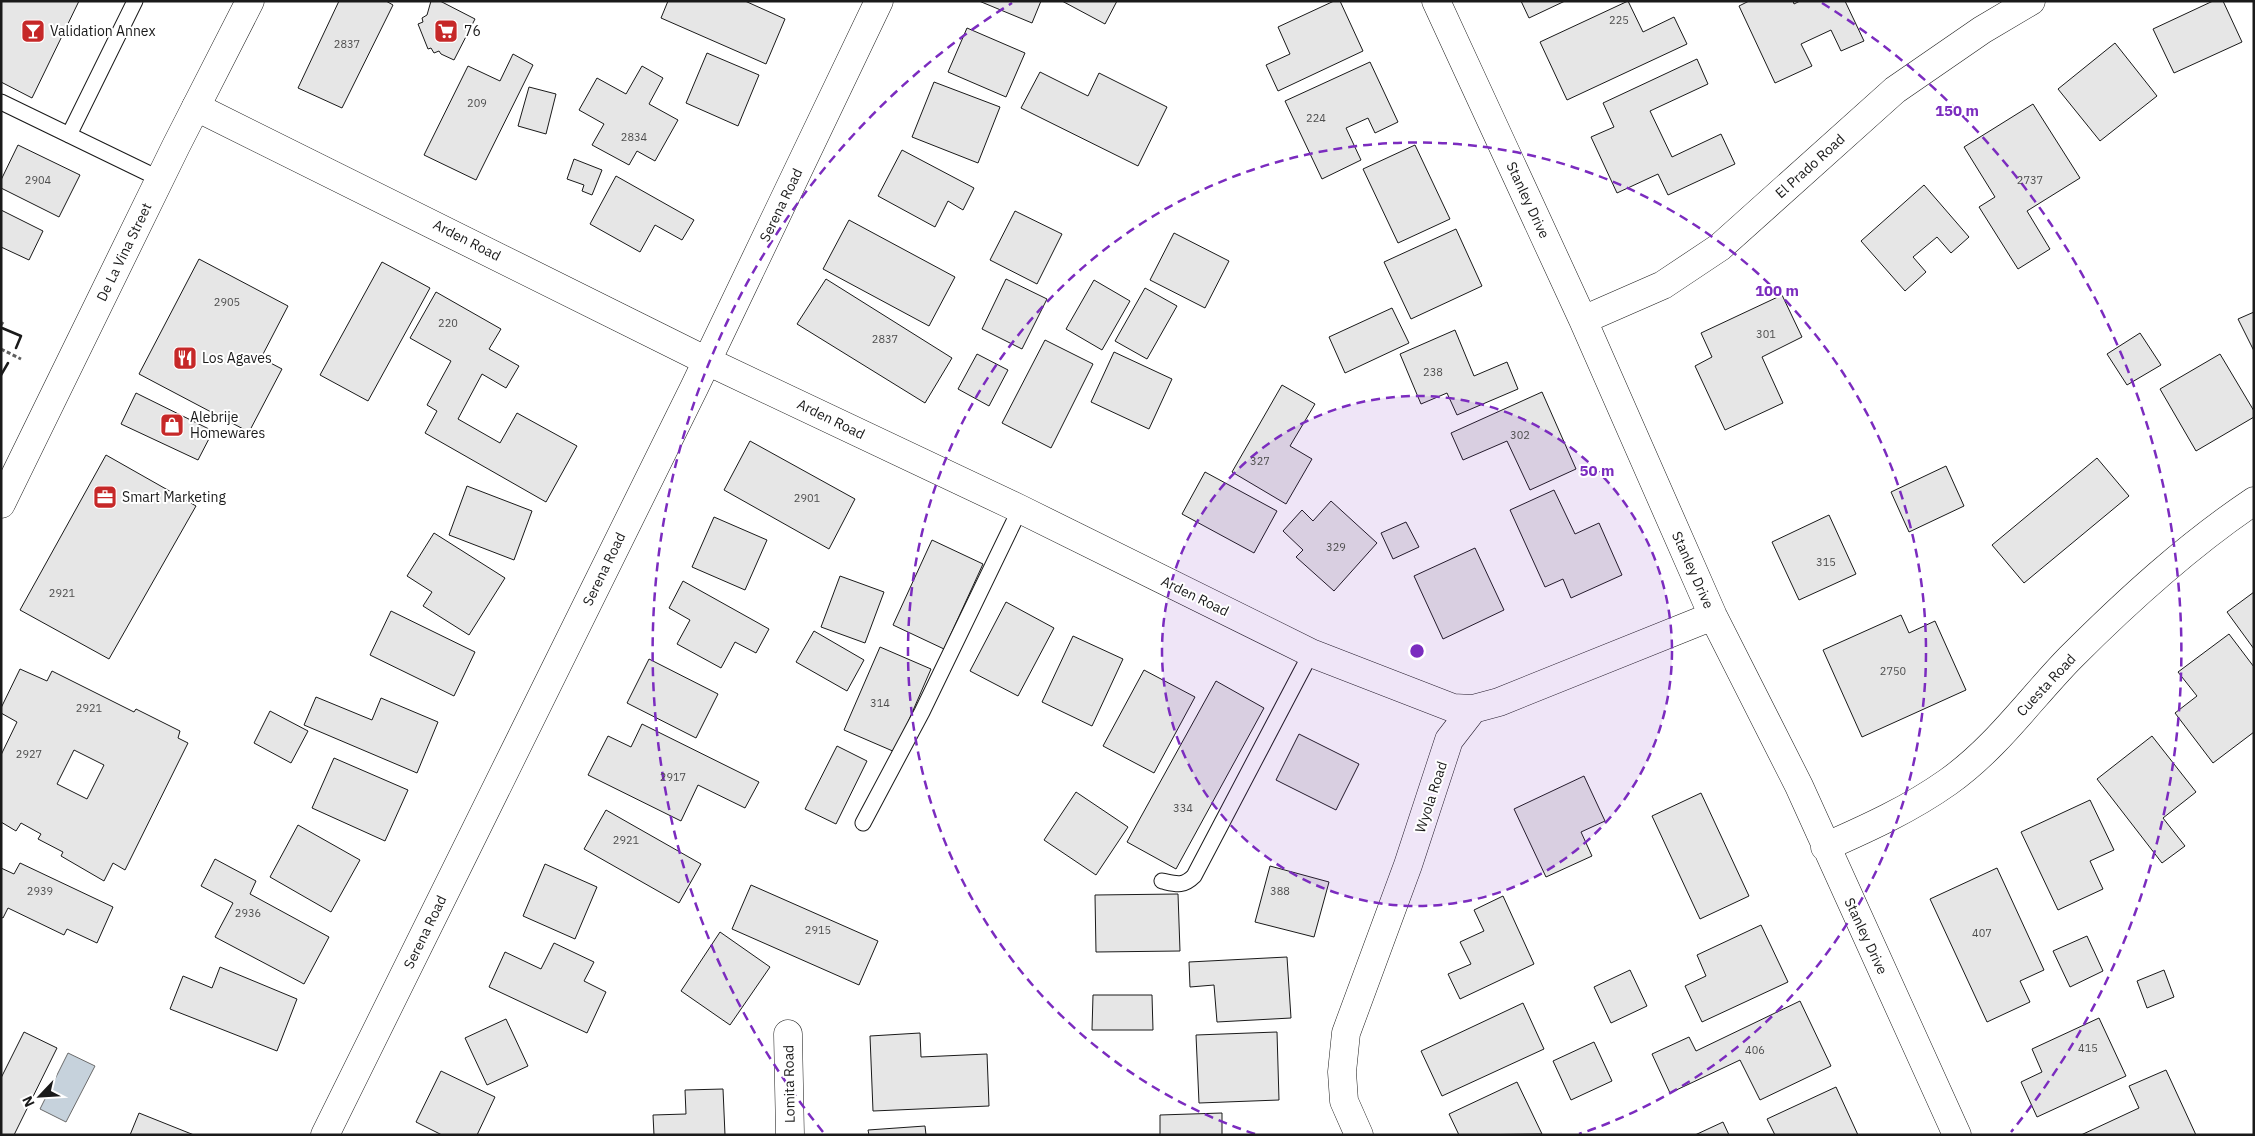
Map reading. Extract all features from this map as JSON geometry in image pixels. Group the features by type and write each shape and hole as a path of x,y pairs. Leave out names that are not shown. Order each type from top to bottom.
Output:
{"street":[{"name":"De La Vina Street","path":"1,504 160,179 250,1"},
{"name":"Serena Road","path":"324,1135 707,361 879,1"},
{"name":"Stanley Drive","path":"1436,1 1584,320 1713,616 1799,786 1825,848 1957,1135"},
{"name":"El Prado Road","path":"1584,320 1663,285 1720,247 1895,90 1982,30 2031,1"},
{"name":"Arden Road","path":"196,107 707,361 1020,509 1311,653 1453,708 1473,709"},
{"name":"Cuesta Road","path":"1825,848 1894,816 1948,782 1986,750 2070,658 2144,588 2223,522 2254,501"},
{"path":"1473,709 1500,702 1713,616"},
{"name":"Wyola Road","path":"1359,1135 1344,1101 1342,1072 1346,1033 1408,865 1449,740 1473,709"},
{"name":"Lomita Road","path":"788,1034 790,1135"},
{"path":"1343,1135 1344,1101"}],"lane":[{"path":"69,135 135,1"},
{"path":"1,102 160,179"},
{"path":"863,823 922,712 1020,509"},
{"path":"1162,881 1180,884 1187,883 1194,876 1311,653"}],"path":[{"path":"1,349 21,359"}],"shaded area":[{"path":"68,1053 95,1066 66,1122 40,1109"}],"building":[{"path":"1,1 79,1 32,98 1,82"},
{"path":"339,1 386,1 393,5 342,108 298,88"},
{"path":"431,1 440,1 475,19 454,60 441,54 439,51 434,53 431,48 428,49 418,24 423,22 422,18 427,15"},
{"path":"668,1 745,1 785,19 766,64 661,18"},
{"path":"979,1 1041,1 1032,23"},
{"path":"1062,1 1117,1 1105,24"},
{"path":"1334,1 1340,1 1363,51 1278,91 1266,65 1290,54 1278,27"},
{"path":"1521,1 1565,1 1529,18"},
{"path":"1628,1 1643,32 1674,17 1687,44 1567,100 1540,42"},
{"path":"1749,1 1793,1 1794,4 1800,1 1845,1 1864,41 1841,51 1831,30 1801,44 1812,66 1775,83 1739,6"},
{"path":"2213,1 2223,1 2242,42 2174,73 2153,29"},
{"path":"967,28 1025,53 1006,97 948,72"},
{"path":"2115,43 2157,96 2100,141 2058,89"},
{"path":"707,53 759,75 738,126 686,103"},
{"path":"513,54 533,65 476,180 424,155 468,66 500,81"},
{"path":"1697,59 1708,84 1650,111 1672,157 1721,134 1735,164 1668,195 1658,174 1617,193 1591,137 1614,127 1603,103"},
{"path":"1370,62 1398,122 1375,133 1368,118 1346,128 1361,160 1322,179 1285,101"},
{"path":"642,66 663,78 649,104 678,120 655,161 637,151 629,165 592,145 604,124 579,110 597,78 626,94"},
{"path":"1040,72 1088,96 1099,73 1167,107 1138,166 1021,108"},
{"path":"934,82 1000,107 978,163 912,137"},
{"path":"529,87 556,94 546,134 518,126"},
{"path":"2033,104 2080,178 2027,211 2050,249 2018,269 1979,207 1995,197 1964,147"},
{"path":"18,145 80,175 59,217 1,188 1,180"},
{"path":"1415,145 1450,219 1398,243 1363,169"},
{"path":"902,150 974,188 963,210 948,201 935,227 878,196"},
{"path":"574,159 602,170 592,195 582,191 584,185 567,179"},
{"path":"616,176 694,220 682,240 655,225 640,252 590,224"},
{"path":"1924,185 1969,237 1951,253 1937,237 1913,257 1926,272 1905,291 1861,241"},
{"path":"1,210 43,231 29,260 1,247"},
{"path":"1015,211 1062,234 1037,284 990,260"},
{"path":"849,220 955,277 929,326 823,269"},
{"path":"1456,229 1482,286 1411,319 1384,262"},
{"path":"1174,233 1229,261 1205,308 1150,280"},
{"path":"199,259 288,306 261,358 282,369 249,432 139,374"},
{"path":"382,262 430,288 368,401 320,375"},
{"path":"826,279 952,358 925,403 797,324"},
{"path":"1006,279 1047,299 1022,349 982,329"},
{"path":"1094,280 1130,301 1102,350 1066,329"},
{"path":"1145,288 1177,306 1147,359 1115,341"},
{"path":"436,292 501,329 489,349 519,366 506,388 482,374 458,419 500,443 517,413 577,446 546,502 425,433 437,411 427,405 451,361 410,338"},
{"path":"1782,295 1802,337 1762,357 1783,403 1725,430 1695,366 1712,357 1701,333"},
{"path":"1392,308 1409,343 1345,373 1329,337"},
{"path":"2254,312 2254,351 2238,319"},
{"path":"1455,330 1474,376 1507,362 1518,389 1457,415 1447,393 1421,404 1400,354"},
{"path":"2140,333 2161,365 2127,385 2107,354"},
{"path":"1045,340 1093,364 1051,448 1002,423"},
{"path":"1114,352 1172,379 1149,429 1091,402"},
{"path":"977,354 1008,370 989,406 958,389"},
{"path":"2220,354 2254,411 2254,417 2196,451 2160,389"},
{"path":"1282,385 1315,404 1290,446 1312,459 1286,504 1232,472"},
{"path":"1542,392 1576,469 1530,490 1507,441 1463,460 1451,433"},
{"path":"136,393 213,431 198,460 121,424"},
{"path":"750,441 855,499 829,549 724,490"},
{"path":"106,455 196,506 109,659 20,610"},
{"path":"2097,458 2129,496 2024,583 1992,545"},
{"path":"1946,466 1964,506 1909,532 1891,492"},
{"path":"1205,472 1277,511 1254,553 1182,514"},
{"path":"467,486 532,511 514,560 449,535"},
{"path":"1554,490 1575,534 1599,523 1622,575 1571,598 1563,579 1545,587 1510,510"},
{"path":"1331,501 1377,543 1334,591 1296,557 1303,550 1283,531 1302,510 1313,521"},
{"path":"1829,515 1856,574 1799,600 1772,542"},
{"path":"714,517 767,540 745,590 692,567"},
{"path":"1406,522 1419,547 1393,559 1381,533"},
{"path":"434,533 505,578 469,635 423,606 432,592 407,576"},
{"path":"932,540 983,564 944,649 893,625"},
{"path":"1475,548 1504,610 1443,639 1414,576"},
{"path":"840,576 884,592 865,643 821,627"},
{"path":"683,581 769,629 756,653 735,642 721,668 677,644 690,620 669,608"},
{"path":"2254,592 2254,649 2227,612"},
{"path":"1006,602 1054,628 1018,696 970,671"},
{"path":"391,611 475,652 454,696 370,655"},
{"path":"1901,615 1909,633 1935,621 1966,690 1862,737 1823,650"},
{"path":"814,631 864,660 847,691 796,662"},
{"path":"2229,634 2254,667 2254,732 2213,763 2175,713 2197,696 2178,672"},
{"path":"1073,636 1123,659 1092,726 1042,702"},
{"path":"880,647 931,669 895,752 844,730"},
{"path":"649,659 718,694 696,738 627,703"},
{"path":"20,669 47,681 52,671 134,712 136,709 180,731 178,738 188,743 125,870 113,863 104,881 61,856 63,852 38,839 41,834 21,823 16,831 1,822 1,755 17,722 1,713 1,708","holes":["74,750 104,765 87,799 57,784"]},
{"path":"1144,670 1195,697 1154,773 1103,746"},
{"path":"1216,681 1264,708 1176,869 1127,842"},
{"path":"316,697 372,720 381,698 438,722 417,773 304,725"},
{"path":"270,711 308,731 291,763 254,743"},
{"path":"642,724 759,782 745,808 698,785 681,821 588,775 608,736 631,747"},
{"path":"1299,734 1359,764 1336,810 1276,780"},
{"path":"2152,736 2196,792 2163,818 2185,846 2162,863 2097,779"},
{"path":"837,746 867,761 836,824 805,809"},
{"path":"334,758 408,790 385,841 312,808"},
{"path":"1584,776 1605,821 1581,832 1592,856 1546,877 1514,809"},
{"path":"1076,792 1128,827 1096,875 1044,840"},
{"path":"1701,793 1749,896 1700,919 1652,816"},
{"path":"2090,800 2114,850 2090,861 2103,889 2058,910 2021,832"},
{"path":"606,810 701,864 679,903 584,849"},
{"path":"298,825 360,860 331,912 270,877"},
{"path":"215,859 256,881 250,894 329,937 304,984 215,937 233,903 201,886"},
{"path":"20,863 113,907 97,943 67,929 64,935 8,908 3,918 1,917 1,868 14,874"},
{"path":"545,864 597,887 575,939 523,916"},
{"path":"1270,866 1329,882 1314,937 1255,922"},
{"path":"1997,868 2044,970 2020,981 2030,1002 1987,1022 1930,899"},
{"path":"751,885 878,941 859,985 732,929"},
{"path":"1178,894 1180,951 1096,952 1095,895"},
{"path":"1503,896 1534,964 1460,999 1448,974 1471,964 1460,942 1484,931 1474,910"},
{"path":"1761,925 1788,982 1702,1022 1685,986 1706,976 1697,955"},
{"path":"720,932 770,967 730,1025 681,991"},
{"path":"2087,936 2103,971 2070,987 2053,951"},
{"path":"554,943 594,962 584,981 606,992 587,1033 489,987 505,952 541,969"},
{"path":"1287,957 1291,1018 1217,1022 1214,985 1190,987 1189,962"},
{"path":"220,967 297,999 277,1051 170,1009 183,976 212,988"},
{"path":"1630,970 1647,1006 1611,1023 1594,987"},
{"path":"2164,970 2174,997 2147,1008 2137,981"},
{"path":"1093,995 1152,995 1153,1030 1092,1030"},
{"path":"1800,1001 1831,1066 1760,1100 1740,1060 1670,1093 1652,1054 1689,1037 1696,1051"},
{"path":"1523,1003 1544,1049 1442,1096 1421,1051"},
{"path":"2099,1018 2126,1076 2037,1117 2021,1082 2042,1072 2032,1049"},
{"path":"506,1019 528,1066 487,1085 465,1038"},
{"path":"24,1032 57,1048 14,1135 1,1135 1,1078"},
{"path":"1277,1032 1279,1100 1199,1103 1196,1035"},
{"path":"920,1033 921,1057 987,1054 989,1106 873,1111 870,1036"},
{"path":"1594,1042 1612,1081 1571,1100 1553,1061"},
{"path":"2166,1070 2196,1135 2081,1135 2139,1108 2129,1086"},
{"path":"441,1071 495,1097 477,1135 442,1135 416,1122"},
{"path":"1517,1082 1542,1134 1459,1135 1449,1114"},
{"path":"1836,1087 1858,1135 1775,1135 1767,1119"},
{"path":"723,1089 725,1135 654,1135 653,1115 686,1114 685,1090"},
{"path":"139,1113 194,1135 130,1135"},
{"path":"1222,1113 1222,1135 1160,1135 1160,1115"},
{"path":"1723,1122 1729,1135 1695,1135"},
{"path":"925,1126 926,1135 869,1135 868,1130"}],"wall":[{"path":"2,328 21,336 16,348"},
{"path":"1,375 8,363"}],"place":[{"name":"Validation Annex","path":"33,31"},
{"name":"76","path":"446,31"},
{"name":"Los Agaves","path":"185,358"},
{"name":"Alebrije Homewares","path":"172,425"},
{"name":"Smart Marketing","path":"105,497"}]}
